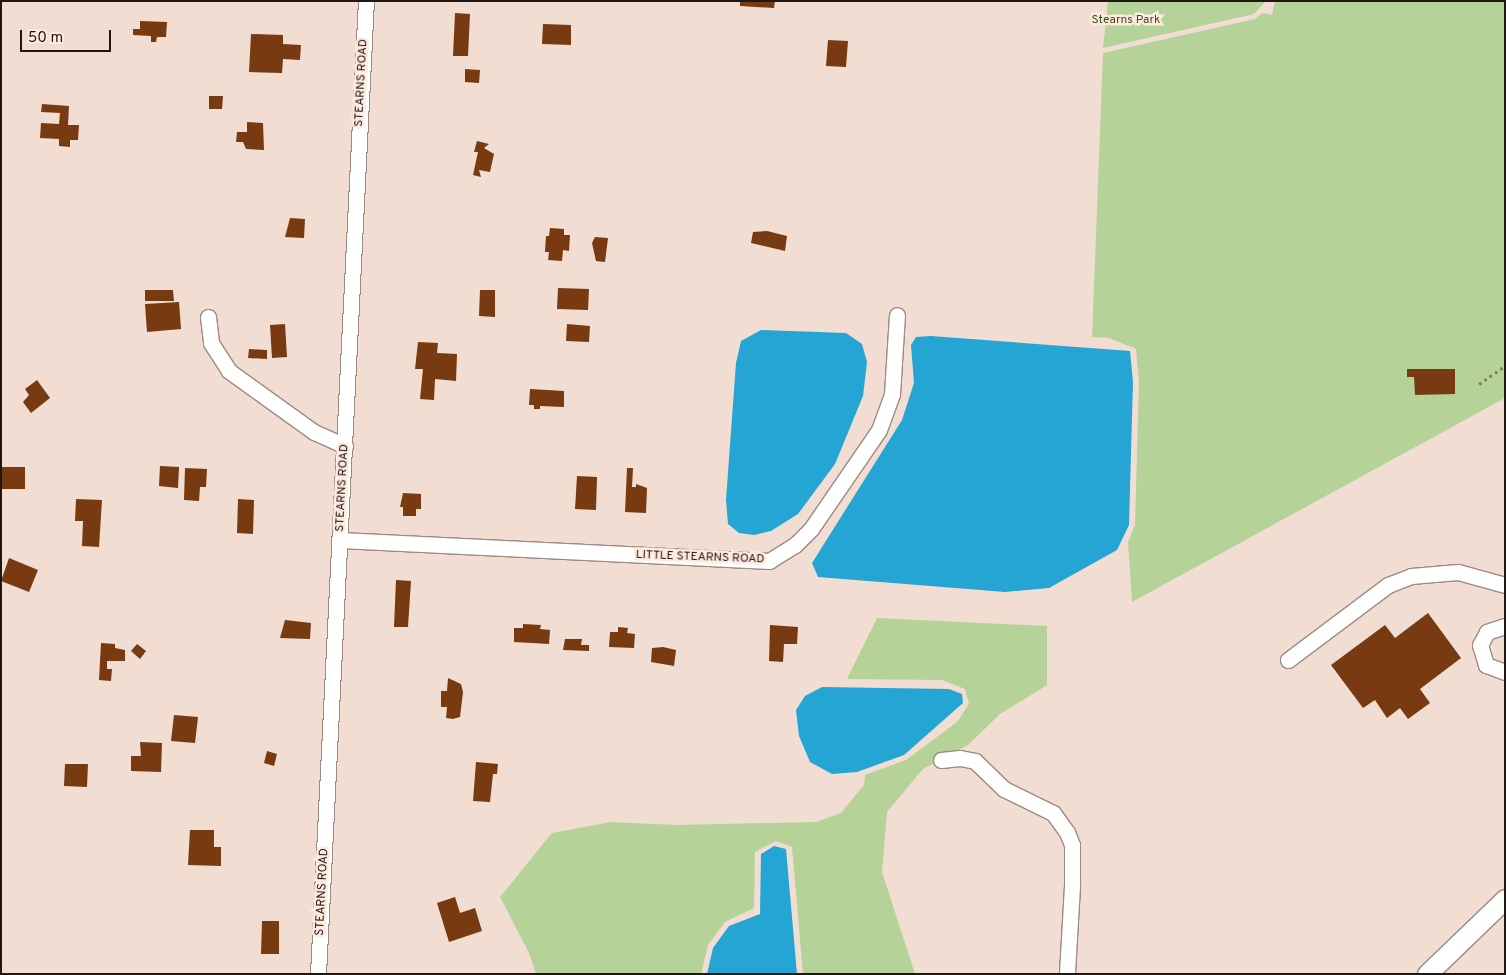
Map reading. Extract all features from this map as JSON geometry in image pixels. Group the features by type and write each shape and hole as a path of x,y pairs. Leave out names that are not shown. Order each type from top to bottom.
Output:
{"main road":[{"path":"1428,974 1505,899"}],"street":[{"name":"STEARNS ROAD","path":"318,974 366,1"},
{"name":"LITTLE STEARNS ROAD","path":"340,540 769,561 787,551 811,529 879,430 892,394 897,315"},
{"path":"208,317 211,343 229,371 314,432 345,446"},
{"path":"1288,660 1388,585 1411,576 1458,572 1505,585"},
{"path":"1505,626 1487,632 1480,645 1486,665 1505,672"},
{"path":"941,760 960,758 975,761 1004,789 1053,813 1067,832 1072,845 1072,886 1067,974"}],"path":[{"path":"1480,384 1505,366"}],"green space":[{"name":"Stearns Park","path":"1108,1 1266,1 1254,14 1103,48"},
{"path":"1275,1 1505,1 1505,398 1132,602 1128,542 1135,525 1139,382 1136,349 1109,338 1092,337 1103,53 1255,19 1262,13 1272,15"},
{"path":"877,618 1047,626 1047,685 1000,714 968,745 923,769 887,812 882,872 915,974 803,974 792,847 776,841 755,852 754,908 725,922 708,945 701,974 536,974 529,953 500,897 552,833 611,822 676,825 816,822 841,813 864,785 865,775 906,760 957,722 969,704 965,689 942,680 847,679"}],"water":[{"path":"761,330 846,333 862,344 867,362 863,396 835,464 798,514 771,531 754,535 739,533 728,524 726,500 736,363 741,341"},
{"path":"931,336 1130,351 1133,382 1129,525 1117,550 1049,588 1005,592 818,577 812,563 902,420 914,383 911,345 916,337"},
{"path":"822,687 949,689 962,694 963,703 904,755 857,772 832,774 810,762 799,736 796,710 805,696"},
{"path":"774,846 786,849 797,974 707,974 713,948 729,926 760,914 761,854"}],"building":[{"path":"740,1 775,1 774,8 740,6"},
{"path":"455,13 470,14 468,56 453,56"},
{"path":"140,21 167,22 166,37 157,37 156,42 151,42 151,36 133,35 133,29 140,29"},
{"path":"543,24 571,25 571,45 542,44"},
{"path":"251,34 283,35 283,44 301,45 300,60 283,59 282,73 249,72"},
{"path":"828,40 848,41 846,67 826,66"},
{"path":"465,69 480,70 479,83 465,82"},
{"path":"209,96 223,96 222,109 209,109"},
{"path":"42,104 69,106 68,125 79,125 78,140 70,140 70,147 59,146 59,139 40,138 41,123 59,124 60,113 41,112"},
{"path":"247,122 263,123 264,150 246,149 243,142 236,142 237,132 247,132"},
{"path":"477,141 489,144 484,148 494,154 490,172 479,170 481,177 473,175 478,152 474,152"},
{"path":"290,218 305,219 304,238 285,237"},
{"path":"550,228 564,229 564,235 570,235 569,251 563,250 562,261 548,260 549,252 545,252 546,236 549,236"},
{"path":"767,231 787,236 785,251 751,243 753,232"},
{"path":"595,237 608,238 605,262 596,261 592,243"},
{"path":"558,288 589,289 588,310 557,309"},
{"path":"145,290 173,290 174,301 145,301"},
{"path":"480,290 495,290 495,317 479,316"},
{"path":"179,302 181,329 147,332 145,304"},
{"path":"285,324 287,357 272,358 270,325"},
{"path":"567,324 590,326 589,342 566,341"},
{"path":"418,342 438,343 437,353 457,354 456,381 435,379 434,400 420,399 423,369 415,369"},
{"path":"249,349 267,350 267,359 248,358"},
{"path":"1407,369 1455,369 1455,394 1415,395 1414,377 1407,377"},
{"path":"37,380 50,398 31,413 23,402 29,395 25,389"},
{"path":"530,389 564,391 564,407 540,406 540,409 534,409 534,405 529,405"},
{"path":"160,466 179,467 178,488 159,486"},
{"path":"1,467 25,467 25,489 1,489"},
{"path":"185,468 207,469 206,487 200,487 199,501 184,500"},
{"path":"627,468 633,468 632,487 636,487 636,484 647,488 646,513 625,512"},
{"path":"577,476 597,477 596,510 575,509"},
{"path":"403,493 421,494 421,509 416,509 416,516 403,516 403,507 400,507"},
{"path":"76,499 102,500 99,547 82,546 83,521 75,521"},
{"path":"238,499 254,500 253,534 237,533"},
{"path":"9,558 38,570 29,592 1,581"},
{"path":"396,580 411,581 408,627 394,627"},
{"path":"1428,613 1461,658 1420,689 1430,703 1408,719 1400,708 1387,718 1375,700 1363,708 1331,665 1385,625 1395,638"},
{"path":"285,620 311,623 310,639 280,638"},
{"path":"523,624 541,625 540,629 550,630 549,644 514,642 514,628 523,628"},
{"path":"770,625 798,627 797,644 784,644 783,662 769,661"},
{"path":"618,627 628,628 627,633 635,634 634,648 609,647 610,632 618,632"},
{"path":"565,639 582,639 581,645 589,645 589,651 563,650"},
{"path":"101,643 115,644 115,648 125,650 125,661 107,661 107,669 112,669 111,681 99,680"},
{"path":"137,644 146,651 140,659 131,651"},
{"path":"663,647 676,650 674,666 651,662 652,648"},
{"path":"448,678 461,684 463,692 460,717 453,719 446,718 447,707 441,707 441,691 447,691"},
{"path":"174,715 198,717 195,743 171,741"},
{"path":"140,742 162,743 161,772 131,771 131,756 141,756"},
{"path":"267,751 277,754 274,766 264,763"},
{"path":"476,762 498,764 497,774 493,774 490,802 473,801"},
{"path":"65,764 88,764 87,787 64,786"},
{"path":"190,830 214,830 214,847 221,847 221,866 188,865"},
{"path":"455,897 460,913 475,908 482,931 449,942 437,903"},
{"path":"262,921 279,921 279,954 261,954"}]}
